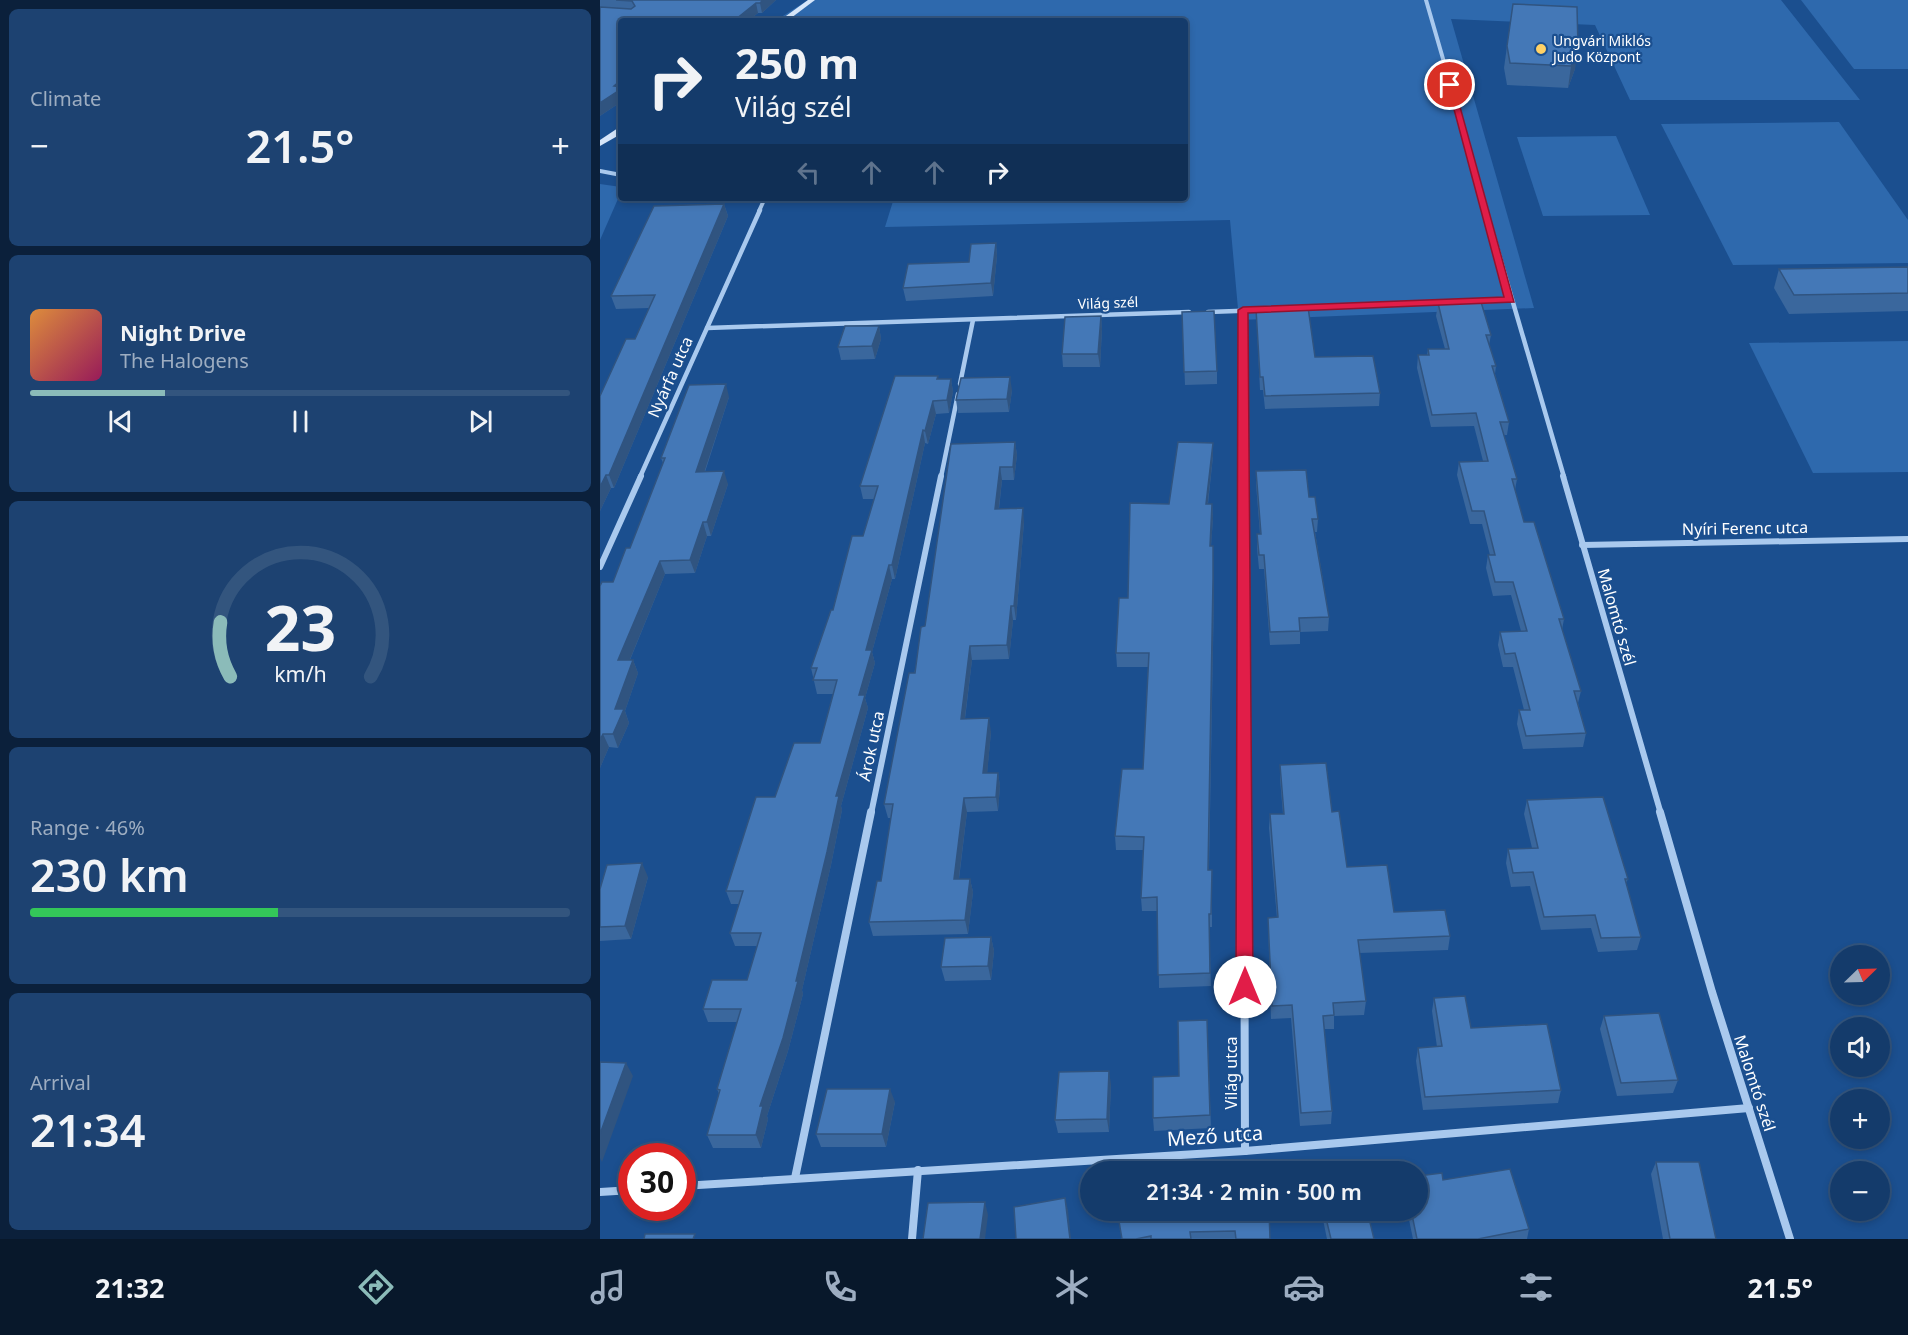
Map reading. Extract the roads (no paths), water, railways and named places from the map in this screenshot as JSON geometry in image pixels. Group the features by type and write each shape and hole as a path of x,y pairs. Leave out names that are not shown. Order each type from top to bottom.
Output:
{"main road":[{"path":"786,18 812,0"},
{"path":"600,144 618,132"}],"street":[{"name":"Malomtó szél","path":"1426,0 1510,300 1712,993 1791,1239"},
{"path":"600,171 618,174"},
{"name":"Nyárfa utca","path":"600,567 764,201"},
{"path":"1291,309 1510,300"},
{"name":"Világ utca","path":"1243,310 1245,1151"},
{"name":"Világ szél","path":"706,328 1267,310"},
{"name":"Árok utca","path":"795,1178 973,320"},
{"name":"Nyíri Ferenc utca","path":"1582,545 1908,539"},
{"name":"Mező utca","path":"696,1185 1245,1151 1749,1108"},
{"path":"912,1239 918,1170"},
{"path":"600,1192 618,1191"}],"place":[{"name":"Ungvári Miklós Judo Központ","path":"1541,49"}]}
